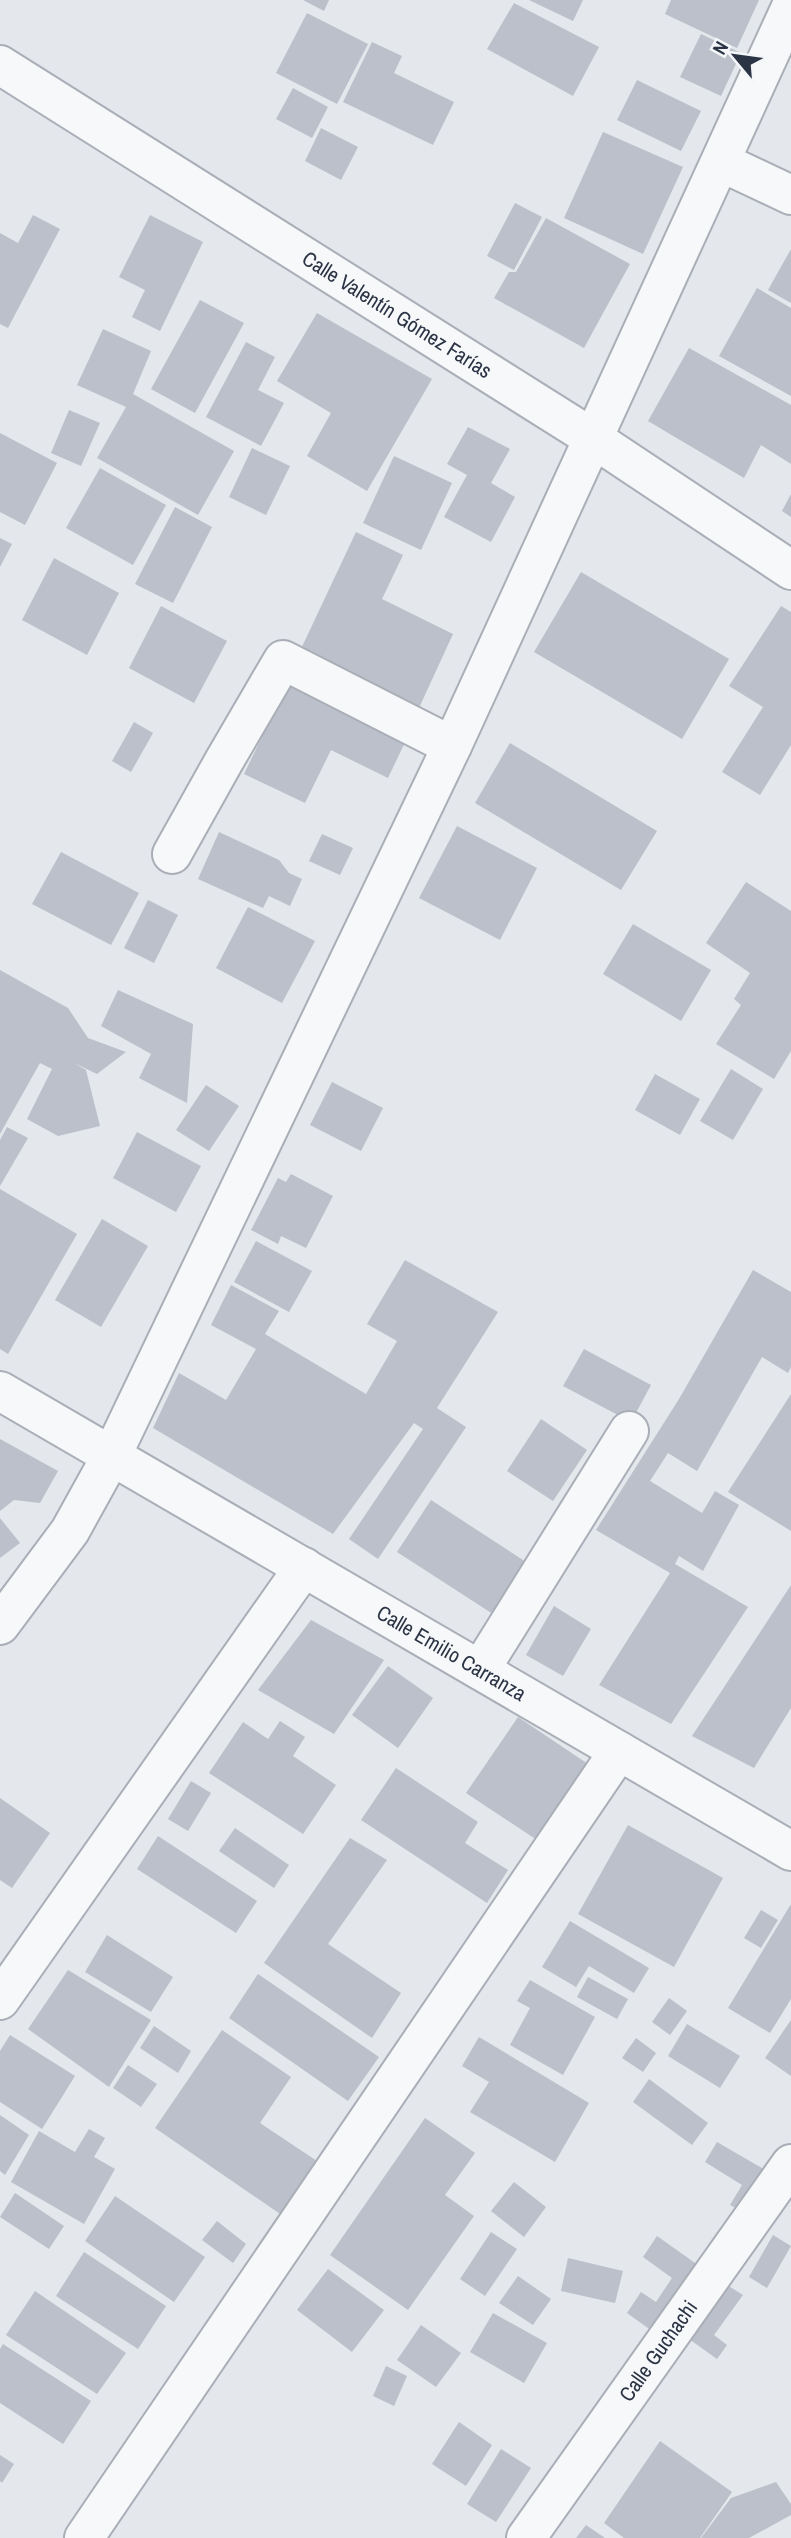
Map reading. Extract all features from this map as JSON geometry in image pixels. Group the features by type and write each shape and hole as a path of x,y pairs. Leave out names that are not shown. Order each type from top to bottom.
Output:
{"street":[{"path":"0,1625 70,1531 112,1455 452,746 791,7"},
{"name":"Calle Valentín Gómez Farías","path":"0,65 594,439 791,570"},
{"path":"721,162 791,195"},
{"path":"172,854 283,660 452,746"},
{"name":"Calle Emilio Carranza","path":"0,1391 791,1851"},
{"path":"480,1670 629,1431"},
{"path":"0,2000 304,1567"},
{"path":"84,2538 619,1751"},
{"name":"Calle Guchachi","path":"526,2538 791,2164"}],"building":[{"path":"303,0 329,0 324,11"},
{"path":"529,0 583,0 573,21"},
{"path":"671,0 759,0 737,48 665,14"},
{"path":"514,3 599,47 573,96 487,49"},
{"path":"307,13 368,44 337,104 276,73"},
{"path":"701,34 741,53 721,96 680,77"},
{"path":"372,42 402,56 394,73 454,102 433,145 343,102"},
{"path":"637,80 701,111 681,151 617,120"},
{"path":"293,88 328,107 312,138 276,119"},
{"path":"321,128 358,147 341,180 305,161"},
{"path":"603,132 683,167 643,254 564,218"},
{"path":"515,203 542,217 514,270 487,256"},
{"path":"33,215 60,229 8,328 0,324 0,233 18,243"},
{"path":"150,215 203,242 160,331 132,317 145,290 119,277"},
{"path":"546,218 630,264 584,348 494,298 509,272 516,272"},
{"path":"791,249 791,303 768,290"},
{"path":"757,288 791,308 791,396 719,356"},
{"path":"200,300 244,323 195,413 151,389"},
{"path":"317,313 432,379 367,491 307,456 331,413 277,381"},
{"path":"103,329 151,351 133,394 234,451 198,515 97,458 126,407 77,385"},
{"path":"246,342 275,357 258,390 284,403 261,446 206,417"},
{"path":"689,348 791,405 791,464 761,445 744,478 648,421"},
{"path":"69,410 100,423 81,466 51,453"},
{"path":"468,427 510,449 491,483 515,497 491,542 444,517 467,475 447,464"},
{"path":"0,433 57,463 25,525 0,512"},
{"path":"252,448 290,466 266,515 229,497"},
{"path":"394,456 452,483 421,550 363,523"},
{"path":"100,468 166,505 133,565 66,528"},
{"path":"791,494 791,517 782,511"},
{"path":"175,507 212,527 173,603 135,584"},
{"path":"356,532 403,555 382,599 453,634 419,708 300,651"},
{"path":"0,538 12,544 0,567"},
{"path":"54,558 119,593 87,655 22,620"},
{"path":"581,572 729,659 682,739 534,652"},
{"path":"161,606 227,641 194,703 129,668"},
{"path":"781,606 791,612 791,745 760,795 722,772 763,707 729,686"},
{"path":"291,677 409,734 388,778 331,750 305,803 244,774"},
{"path":"134,722 153,733 131,772 112,761"},
{"path":"510,743 657,831 621,890 475,803"},
{"path":"457,826 537,868 500,940 419,898"},
{"path":"219,832 279,860 289,873 302,879 290,906 269,896 263,908 198,879"},
{"path":"322,834 353,848 340,875 309,861"},
{"path":"61,852 139,893 111,945 32,904"},
{"path":"746,882 791,911 791,1051 774,1079 716,1044 741,1005 734,999 750,973 706,943"},
{"path":"148,900 178,915 154,963 124,948"},
{"path":"248,907 315,941 282,1003 216,968"},
{"path":"633,924 711,970 681,1021 603,974"},
{"path":"0,970 68,1008 88,1038 126,1052 97,1074 74,1063 86,1070 100,1126 58,1136 27,1119 52,1069 40,1063 0,1134"},
{"path":"118,990 193,1024 187,1103 139,1078 151,1054 101,1026"},
{"path":"731,1069 763,1089 733,1140 700,1121"},
{"path":"655,1074 700,1099 680,1135 635,1110"},
{"path":"332,1082 383,1108 361,1151 310,1125"},
{"path":"206,1085 239,1106 209,1151 176,1130"},
{"path":"7,1127 28,1138 0,1186 0,1140"},
{"path":"137,1132 201,1166 176,1212 113,1178"},
{"path":"291,1174 333,1196 306,1248 281,1236 278,1244 251,1230 278,1178 286,1182"},
{"path":"0,1189 77,1234 8,1354 0,1349"},
{"path":"102,1219 148,1246 101,1327 55,1300"},
{"path":"256,1241 312,1271 289,1312 234,1282"},
{"path":"405,1260 498,1312 437,1408 466,1427 378,1559 349,1539 423,1429 414,1423 333,1534 153,1428 179,1373 226,1400 256,1349 211,1325 231,1285 279,1311 265,1334 366,1394 397,1341 367,1324"},
{"path":"753,1270 791,1292 791,1367 788,1373 762,1357 697,1471 668,1453 650,1481 702,1513 715,1491 739,1505 703,1571 679,1556 675,1564 748,1607 671,1724 599,1685 670,1573 596,1530 679,1399"},
{"path":"584,1349 651,1385 631,1422 563,1386"},
{"path":"791,1394 791,1531 728,1492"},
{"path":"541,1419 587,1450 553,1501 507,1471"},
{"path":"0,1439 58,1471 40,1503 14,1500 0,1511"},
{"path":"431,1500 529,1564 496,1616 397,1552"},
{"path":"0,1518 20,1543 0,1558"},
{"path":"791,1585 791,1708 754,1768 692,1736"},
{"path":"554,1606 591,1629 563,1676 526,1655"},
{"path":"311,1620 384,1660 334,1734 258,1690"},
{"path":"388,1666 433,1698 398,1748 352,1715"},
{"path":"518,1717 594,1768 543,1844 466,1793"},
{"path":"280,1721 305,1737 293,1756 336,1785 303,1834 209,1773 243,1722 268,1739"},
{"path":"396,1768 478,1822 465,1843 508,1870 487,1903 361,1820"},
{"path":"191,1781 211,1793 188,1831 168,1819"},
{"path":"0,1798 50,1833 12,1888 0,1880"},
{"path":"628,1825 723,1878 674,1967 578,1914"},
{"path":"235,1828 289,1865 274,1888 219,1851"},
{"path":"158,1836 257,1901 236,1933 137,1869"},
{"path":"350,1838 387,1860 328,1944 401,1993 372,2038 264,1963"},
{"path":"791,1904 791,1999 770,2033 728,2008"},
{"path":"761,1910 778,1920 761,1948 744,1938"},
{"path":"570,1921 649,1968 634,1993 589,1966 576,1987 542,1967"},
{"path":"107,1935 173,1977 151,2012 85,1972"},
{"path":"68,1970 151,2020 109,2087 28,2029"},
{"path":"258,1974 379,2057 348,2101 229,2018"},
{"path":"588,1977 628,1999 617,2019 577,1997"},
{"path":"530,1980 595,2017 563,2075 510,2045 530,2008 517,2001"},
{"path":"669,1998 687,2011 670,2035 652,2022"},
{"path":"791,2020 791,2076 765,2058"},
{"path":"687,2024 740,2056 720,2088 668,2056"},
{"path":"154,2026 191,2051 178,2073 140,2048"},
{"path":"222,2030 291,2077 260,2123 323,2165 286,2218 155,2128"},
{"path":"10,2035 75,2076 42,2129 0,2102 0,2051"},
{"path":"479,2037 589,2103 555,2162 470,2112 489,2082 462,2066"},
{"path":"636,2038 656,2053 643,2072 622,2058"},
{"path":"128,2065 157,2084 141,2107 113,2088"},
{"path":"649,2079 708,2123 692,2145 633,2102"},
{"path":"0,2115 29,2135 5,2175 0,2171"},
{"path":"425,2118 475,2153 445,2195 474,2216 408,2310 330,2255"},
{"path":"89,2129 105,2138 94,2157 115,2169 84,2224 11,2182 39,2131 75,2152"},
{"path":"717,2142 767,2171 743,2212 730,2205 742,2185 705,2162"},
{"path":"514,2182 546,2207 524,2237 491,2211"},
{"path":"15,2193 64,2226 49,2249 0,2217"},
{"path":"115,2196 205,2257 174,2302 85,2241"},
{"path":"217,2221 246,2244 233,2263 202,2240"},
{"path":"491,2232 517,2249 485,2296 460,2279"},
{"path":"773,2235 791,2246 767,2288 749,2277"},
{"path":"657,2236 705,2270 659,2336 627,2313 641,2292 656,2302 672,2278 643,2257"},
{"path":"84,2252 166,2306 138,2349 56,2296"},
{"path":"568,2258 623,2271 615,2303 561,2291"},
{"path":"328,2269 384,2310 352,2352 297,2310"},
{"path":"518,2276 551,2299 533,2325 499,2303"},
{"path":"727,2285 743,2295 714,2335 727,2345 717,2359 689,2339"},
{"path":"35,2291 126,2353 97,2394 6,2335"},
{"path":"493,2313 547,2343 524,2383 470,2352"},
{"path":"421,2325 461,2353 436,2387 397,2360"},
{"path":"3,2344 91,2401 63,2444 0,2403 0,2349"},
{"path":"386,2366 407,2376 394,2406 373,2396"},
{"path":"459,2422 492,2445 466,2486 432,2464"},
{"path":"660,2441 732,2492 700,2538 624,2538 604,2523"},
{"path":"501,2449 531,2468 496,2522 467,2504"},
{"path":"0,2455 14,2464 2,2483 0,2481"},
{"path":"776,2482 791,2504 791,2515 749,2538 701,2538 731,2498"},
{"path":"586,2525 605,2538 576,2538"}]}
